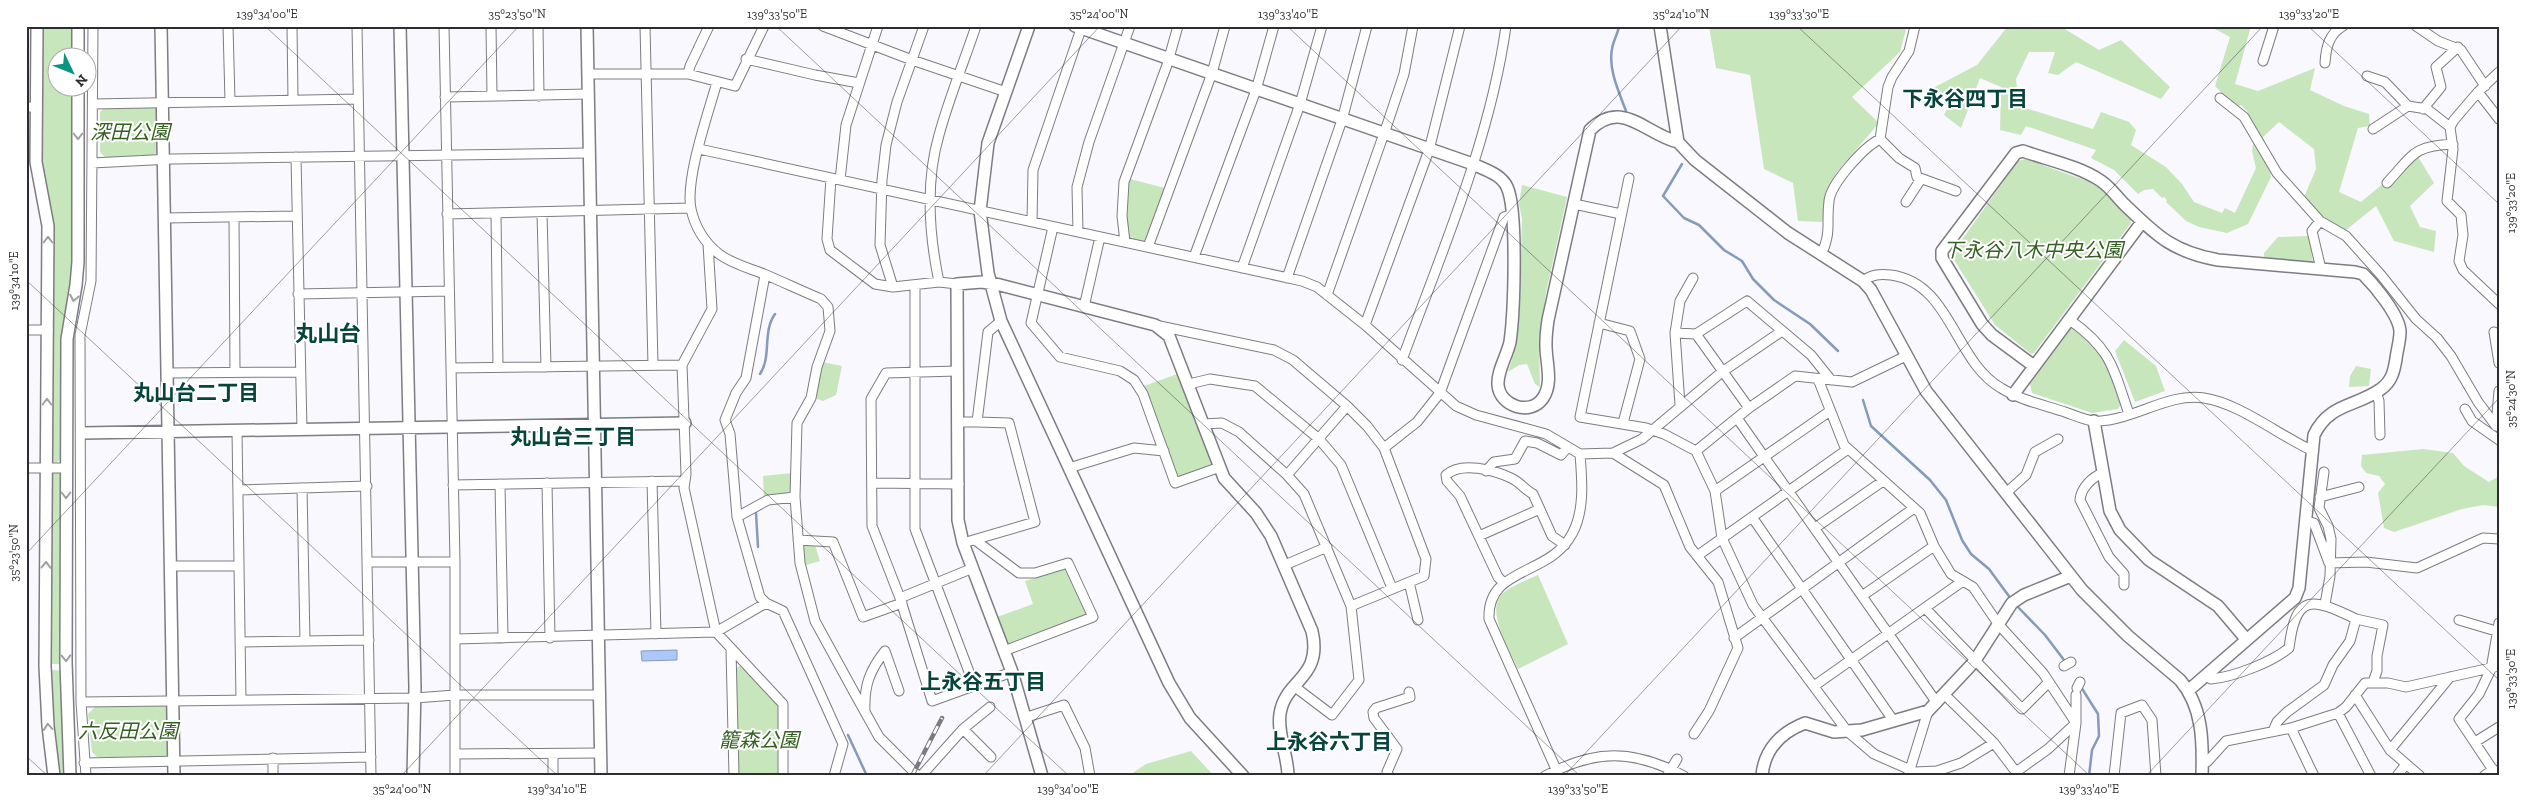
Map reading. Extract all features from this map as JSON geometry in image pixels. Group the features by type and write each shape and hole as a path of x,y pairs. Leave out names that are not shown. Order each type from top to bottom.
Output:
{"street":[{"path":"37,26 31,107 36,162 48,226 45,666 48,726 54,776"},
{"path":"78,26 78,48"},
{"path":"86,776 81,702 79,584 82,433 80,335 91,281 93,26"},
{"path":"161,26 174,776"},
{"path":"228,26 230,101"},
{"path":"292,26 293,99"},
{"path":"357,26 371,776"},
{"path":"400,26 415,698 413,776"},
{"path":"444,26 455,562 455,776"},
{"path":"491,26 492,96"},
{"path":"538,26 539,96"},
{"path":"587,26 601,776"},
{"path":"645,26 653,365"},
{"path":"688,74 709,26"},
{"path":"588,74 688,74 735,86 746,59 764,26"},
{"path":"824,26 912,60 1006,92"},
{"path":"878,26 846,125 827,239 830,250 876,284 893,287 939,282 958,284 990,283 1155,325 1274,350 1293,360 1368,426 1384,448 1426,559 1424,576 1351,606"},
{"path":"893,287 880,245 881,189 886,145 897,102 924,26"},
{"path":"939,282 932,247 930,199 938,136 976,26"},
{"path":"1029,26 988,143 980,211 990,283 1001,321 1179,702 1190,718 1243,776"},
{"path":"1078,232 1077,187 1089,142 1130,26"},
{"path":"1125,242 1122,216 1124,182 1169,59 1178,26"},
{"path":"1148,247 1212,73 1225,26"},
{"path":"1194,257 1256,90 1274,26"},
{"path":"1242,268 1300,104 1322,26"},
{"path":"1287,278 1342,120 1367,26"},
{"path":"1327,295 1404,74 1413,26"},
{"path":"1365,325 1429,150 1460,26"},
{"path":"1402,360 1473,164 1506,26"},
{"path":"1660,26 1678,142"},
{"path":"1880,139 1888,87 1892,77 1909,51 1915,26"},
{"path":"2263,61 2274,26"},
{"path":"2325,63 2330,37 2343,26"},
{"path":"2416,26 2438,41 2458,47 2499,119"},
{"path":"1032,222 1033,170 1079,27 1384,135 1473,164 1500,177 1507,186 1513,214 1512,324 1510,343 1498,375 1498,387 1503,398 1510,405 1522,408 1534,406 1543,399 1548,390 1546,342 1548,320 1590,130 1599,121 1610,117 1627,118 1678,142 1695,160 1788,233 1863,281 1879,302 1906,356 1939,409 2071,576 2106,616 2189,690 2200,723 2203,762 2202,776"},
{"path":"2423,109 2441,87 2436,67 2458,47"},
{"path":"746,59 859,83"},
{"path":"2499,72 2454,120 2450,127 2453,144 2447,201 2461,215 2463,235 2459,261 2463,270 2499,304"},
{"path":"2367,76 2385,82 2408,106 2423,109 2450,127"},
{"path":"717,82 699,149 691,189 691,208 698,229 708,244 733,262 820,299 828,307 830,331 817,368 811,398 797,423 795,497 800,563 815,621 880,737 920,776 964,729 990,707"},
{"path":"445,97 588,94"},
{"path":"70,776 66,663 67,339 78,262 78,98"},
{"path":"2220,98 2244,117 2277,173 2320,221 2346,236 2381,274 2416,319 2437,338 2451,356 2478,402 2497,426"},
{"path":"92,104 358,99"},
{"path":"2373,129 2408,106"},
{"path":"1821,255 1829,236 1829,202 1832,189 1868,145 1880,139"},
{"path":"1880,139 1899,158 1916,168 1917,177 1932,184 1940,184 1956,191"},
{"path":"2387,183 2420,148 2431,145 2453,144"},
{"path":"699,149 1194,257 1287,278 1317,288 1365,325 1402,360 1456,406 1476,415 1546,434 1580,454 1613,453 1654,431 1680,405 1722,372 1782,331"},
{"path":"2034,366 1992,335 1982,324 1942,258 1942,251 2016,153 2022,152 2089,174 2102,182 2142,222 2176,249 2196,256 2218,260 2321,268 2364,274 2397,319 2400,330 2394,371 2390,380 2376,392 2329,413 2319,422 2314,435 2299,588 2295,598 2189,690"},
{"path":"92,163 164,159 589,153"},
{"path":"296,157 302,430"},
{"path":"1629,178 1580,417 1623,423 1654,431 1664,434 1696,451 1715,491 1722,538 1753,604 1847,731 1874,754 1908,773 1938,771 1961,763 1994,743"},
{"path":"1906,202 1921,179"},
{"path":"1574,204 1621,214"},
{"path":"447,214 691,208"},
{"path":"542,213 546,367"},
{"path":"496,214 498,367"},
{"path":"1384,448 1417,422 1440,393 1504,217 1513,214"},
{"path":"165,218 296,216"},
{"path":"234,218 235,371"},
{"path":"2320,221 2312,231 2321,268"},
{"path":"2014,395 2142,222"},
{"path":"1053,227 1031,323 1060,357 1120,371 1134,380 1143,394 1175,483 1220,467"},
{"path":"1084,307 1100,237"},
{"path":"708,244 712,309 682,365 684,488 716,632 783,704 784,776"},
{"path":"765,275 746,378 736,393 725,420 730,434 737,517 760,597 766,603 783,611 843,744 834,776"},
{"path":"1863,281 1871,275 1893,275 1922,288 1938,305 1980,372 2000,388 2014,395 2094,421 2129,414 2170,401 2204,398 2226,403 2313,451"},
{"path":"1680,405 1675,333 1680,301 1693,278"},
{"path":"958,284 958,520 963,543 1027,717 1042,776"},
{"path":"916,286 915,529 974,685"},
{"path":"298,294 449,291"},
{"path":"1675,333 1696,334 1747,301 1811,355 1832,380"},
{"path":"2070,320 2088,333 2107,355 2129,414"},
{"path":"977,422 988,332 1001,321"},
{"path":"1599,323 1630,331 1640,359 1623,423"},
{"path":"1155,325 1169,336 1224,478 1256,513 1271,536 1312,631 1316,646 1312,664 1282,704 1280,716 1288,776"},
{"path":"26,330 48,330"},
{"path":"2494,332 2499,363"},
{"path":"1696,334 1749,408"},
{"path":"1696,451 1749,408 1795,376 1852,382 1906,356"},
{"path":"451,368 682,365"},
{"path":"958,371 886,373 871,399 872,526 901,601 932,700 1012,672"},
{"path":"168,373 300,372"},
{"path":"1189,384 1210,379 1255,386 1319,439 1341,465 1392,588"},
{"path":"1818,379 1830,411 1848,449 1920,513 1934,546 1951,574 1973,587 1999,625 2048,683 2076,723"},
{"path":"2497,426 2499,391"},
{"path":"2376,392 2379,401 2380,436"},
{"path":"1287,475 1347,406"},
{"path":"2465,409 2472,420 2499,440"},
{"path":"1715,491 1830,411"},
{"path":"1737,418 1936,703 1994,743 2015,774 2048,749 2076,723"},
{"path":"2094,421 2110,512 2120,530 2133,546 2166,573 2218,606 2246,639"},
{"path":"958,422 1009,423 1035,522 963,543"},
{"path":"82,433 684,423"},
{"path":"1203,424 1222,423 1239,432 1287,475 1304,494 1351,606 1359,680 1332,715 1295,687"},
{"path":"237,431 241,700"},
{"path":"2006,493 2026,475 2036,452 2058,439"},
{"path":"1486,471 1494,462 1515,459 1525,442 1537,443 1561,454 1568,447"},
{"path":"1069,468 1134,448 1164,451"},
{"path":"1697,556 1848,449"},
{"path":"1613,453 1664,485 1690,546 1718,582 1738,648 1709,711 1694,734"},
{"path":"1558,773 1489,619 1488,605 1494,592 1503,582 1547,561 1565,545 1578,520 1582,482 1580,454"},
{"path":"1503,582 1498,577 1460,496 1447,481 1446,475 1451,471 1474,467 1511,478 1525,491 1533,494 1552,536 1565,545"},
{"path":"26,468 66,468"},
{"path":"2324,472 2319,508 2328,526 2331,540 2330,576 2325,604"},
{"path":"2104,473 2095,476 2080,493 2080,500 2109,557 2124,574 2124,585"},
{"path":"453,485 685,480"},
{"path":"652,481 656,634"},
{"path":"1815,528 1883,481"},
{"path":"548,483 550,638"},
{"path":"872,483 958,484"},
{"path":"500,484 503,638"},
{"path":"238,490 367,486"},
{"path":"2320,497 2359,487"},
{"path":"302,488 305,641"},
{"path":"737,517 768,500 795,497"},
{"path":"1734,638 1914,508"},
{"path":"1479,536 1540,509"},
{"path":"1752,517 1893,720"},
{"path":"2306,521 2314,523 2319,531 2329,564"},
{"path":"2329,564 2366,562 2417,568 2483,538 2499,539"},
{"path":"798,540 833,542 863,617 901,601 935,583 973,568"},
{"path":"975,540 1019,573 1034,573 1068,563 1093,617 1004,651"},
{"path":"1862,596 1934,546"},
{"path":"1285,565 1328,548"},
{"path":"368,562 455,562"},
{"path":"170,566 239,566"},
{"path":"1908,773 1936,703 1974,662 2014,601 2071,576"},
{"path":"1814,686 1963,581"},
{"path":"1409,582 1418,620"},
{"path":"456,639 550,638 716,632 766,603"},
{"path":"2207,674 2211,679 2224,678 2280,655 2289,648 2292,622 2297,613 2305,607 2325,604 2356,619 2383,625 2377,656 2377,671 2373,682"},
{"path":"1925,608 1974,662 2022,710 2048,683"},
{"path":"2273,730 2277,722 2287,712 2324,685 2333,665 2350,641 2356,619"},
{"path":"2459,620 2498,627 2495,668 2480,694 2459,719 2495,772 2484,776"},
{"path":"240,642 369,640"},
{"path":"731,649 734,776"},
{"path":"866,713 866,682 872,667 886,651 899,691"},
{"path":"2203,762 2208,762 2226,741 2273,730 2291,728 2338,713 2365,683 2388,683 2406,687 2495,668"},
{"path":"2390,750 2450,677"},
{"path":"2069,776 2076,723 2078,688"},
{"path":"1389,776 1387,772 1397,749 1374,718 1373,712 1376,708 1410,697 1409,692"},
{"path":"81,702 371,699 455,695 600,695"},
{"path":"2355,695 2390,750 2420,776"},
{"path":"1762,776 1768,752 1788,730 1805,723 1834,732 1862,730 1936,703"},
{"path":"1027,717 1064,705 1084,748 1090,776"},
{"path":"2114,776 2121,712 2142,705 2152,720 2156,776"},
{"path":"2338,713 2371,776"},
{"path":"2476,742 2499,727"},
{"path":"2291,728 2314,776"},
{"path":"964,729 991,756"},
{"path":"455,754 600,753"},
{"path":"552,754 553,776"},
{"path":"1545,776 1558,773 1591,757 1620,755 1645,758 1668,772 1684,776"},
{"path":"84,763 371,757"},
{"path":"273,758 273,776"},
{"path":"1668,772 1677,759"},
{"path":"2397,776 2406,764"}],"green space":[{"path":"41,26 76,26 76,48 48,48 48,98 76,98 76,205 64,408 60,416 60,460 56,463 51,460 41,160"},
{"path":"1709,26 1907,26 1900,52 1852,97 1879,123 1836,173 1822,222 1798,221 1793,183 1764,169 1750,75 1716,68"},
{"path":"2008,26 2060,26 2099,50 2121,40 2170,87 2161,99 2076,62 2058,75 2048,73 2055,52 2029,52 2016,79 2019,106 2093,129 2101,112 2129,122 2136,130 2131,145 2166,167 2182,184 2194,202 2222,213 2225,208 2235,213 2256,168 2252,151 2255,130 2245,115 2248,112 2241,105 2236,107 2215,86 2230,37 2209,26 2251,26 2235,84 2258,91 2315,68 2310,90 2344,106 2369,114 2370,126 2358,128 2339,192 2361,202 2417,155 2434,183 2410,206 2420,227 2436,231 2434,252 2394,241 2376,206 2341,234 2304,197 2316,169 2314,149 2279,122 2263,137 2269,157 2271,177 2248,224 2227,233 2199,227 2186,221 2166,202 2167,200 2164,197 2162,198 2153,189 2144,190 2138,194 2114,170 2091,158 2096,150 2026,126 2021,135 2000,130 2001,87 1980,78 1961,128 1944,115 1951,100 1933,88 1977,65"},
{"name":"深田公園","path":"153,106 159,111 159,150 152,157 106,158 100,152 100,112 105,107"},
{"name":"下永谷八木中央公園","path":"2026,159 2087,181 2099,188 2130,218 2131,223 2034,353 2031,354 1995,325 1951,255 2018,161"},
{"path":"1130,179 1165,188 1145,244 1128,238 1126,192"},
{"path":"1522,185 1567,197 1546,293 1539,339 1540,387 1535,384 1527,364 1519,365 1508,372 1514,353 1520,300 1522,219 1519,204"},
{"path":"2309,236 2313,262 2264,259 2264,253 2278,237"},
{"path":"2073,326 2106,356 2122,402 2118,409 2092,413 2032,393 2030,384"},
{"path":"2124,340 2156,366 2165,391 2135,402 2115,351"},
{"path":"822,362 842,366 836,395 823,401 814,398"},
{"path":"2356,366 2371,369 2369,386 2349,387 2350,376"},
{"path":"1180,373 1215,464 1178,478 1144,386"},
{"path":"2423,449 2453,453 2464,466 2489,482 2499,476 2499,507 2483,505 2462,509 2394,532 2384,528 2378,493 2385,484 2379,476 2366,473 2361,466 2362,455"},
{"path":"54,473 61,473 61,664 52,664 52,475"},
{"path":"792,473 792,494 764,498 763,476"},
{"path":"801,543 815,545 820,561 806,565"},
{"path":"1066,569 1087,615 1007,644 997,617 1033,604 1025,581"},
{"path":"1538,575 1568,644 1518,669 1500,630 1496,609 1498,600 1503,593"},
{"name":"籠森公園","path":"741,665 779,704 780,776 739,776 735,669"},
{"path":"51,671 63,671 63,776 58,776 52,720"},
{"name":"六反田公園","path":"164,704 168,711 168,754 164,758 97,757 92,752 88,714 96,706"},
{"path":"1191,751 1214,776 1128,776 1146,764"}],"water":[{"path":"677,650 677,660 642,661 641,651"}],"waterway":[{"path":"1619,26 1611,57 1615,80 1626,111"},
{"path":"1682,164 1663,196 1684,218 1699,225 1724,250 1742,261 1753,279 1774,300 1810,324 1838,351"},
{"path":"760,374 766,360 769,328 775,314"},
{"path":"1863,400 1871,426 1930,480 1946,500 1962,540 1971,554 1989,569 2011,599"},
{"path":"756,513 758,547"},
{"path":"2016,605 2045,635 2064,660"},
{"path":"2081,687 2098,714 2099,736 2092,750 2089,776"},
{"path":"848,735 867,776"}],"railway":[{"path":"912,776 942,718"}],"district":[{"name":"下永谷四丁目","path":"1965,98"},
{"name":"丸山台","path":"328,333"},
{"name":"丸山台二丁目","path":"196,392"},
{"name":"丸山台三丁目","path":"573,436"},
{"name":"上永谷五丁目","path":"983,681"},
{"name":"上永谷六丁目","path":"1329,741"}]}
